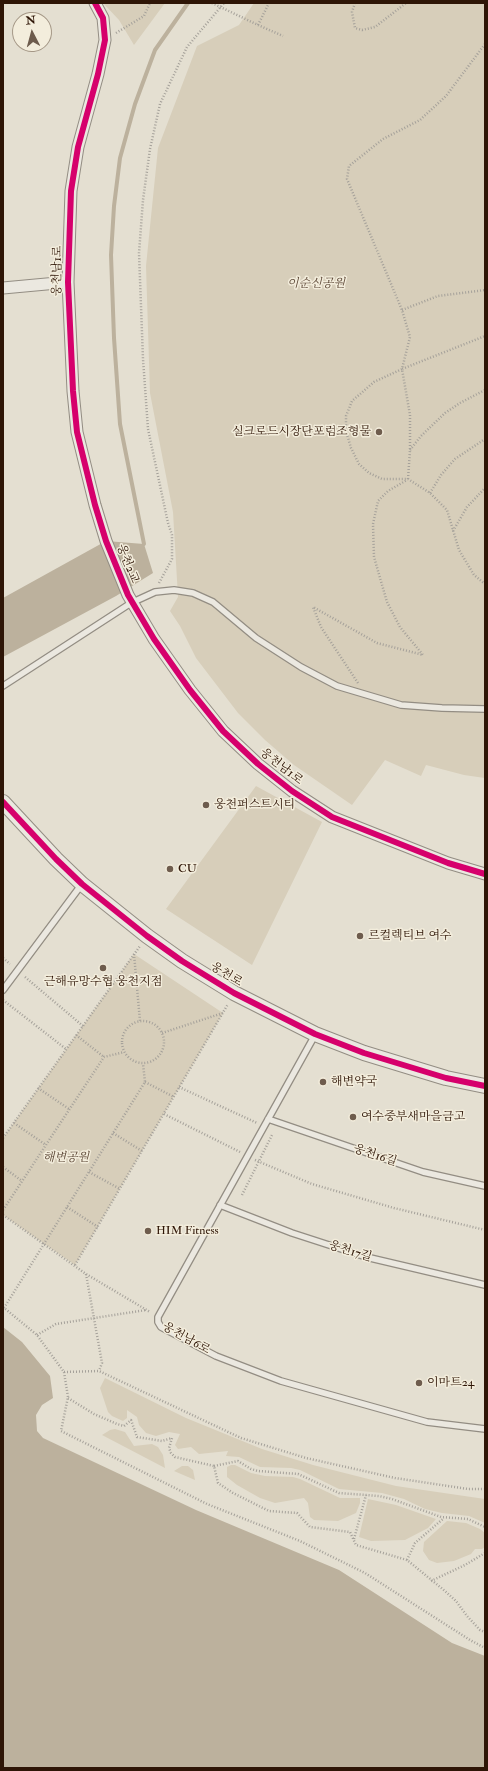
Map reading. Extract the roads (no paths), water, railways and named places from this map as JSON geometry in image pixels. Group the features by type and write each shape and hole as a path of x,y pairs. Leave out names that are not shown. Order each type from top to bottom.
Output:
{"street":[{"name":"웅천남1로","path":"95,3 103,18 105,40 98,74 78,147 71,192 68,282 72,391 77,432 95,505 106,541"},
{"path":"3,288 68,282"},
{"name":"웅천2교","path":"106,541 129,599"},
{"name":"웅천남1로","path":"129,599 190,690 223,731 258,764 292,791 332,816 448,863 485,874"},
{"name":"웅천로","path":"3,802 56,859 82,884 147,936 182,961 234,994 315,1034 400,1065 446,1078 485,1086"}],"lane":[{"path":"3,686 129,599 155,592 174,590 193,593 213,602 256,638 301,667 337,686 401,704 442,708 485,709"},
{"path":"3,990 82,884"},
{"name":"웅천남6로","path":"315,1034 158,1317 158,1322 161,1327 216,1356 281,1381 426,1422 485,1429"},
{"name":"웅천16길","path":"268,1119 423,1172 485,1186"},
{"name":"웅천17길","path":"220,1205 292,1233 366,1257 400,1267 485,1285"}],"waterway":[{"path":"144,544 120,424 114,338 111,255 114,206 120,158 135,104 155,50 188,3"}],"place":[{"name":"실크로드시장단포럼조형물","path":"379,432"},
{"name":"웅천퍼스트시티","path":"206,805"},
{"name":"CU","path":"170,869"},
{"name":"르컬렉티브 여수","path":"360,936"},
{"name":"근해유망수협 웅천지점","path":"103,968"},
{"name":"해변약국","path":"323,1082"},
{"name":"여수중부새마을금고","path":"353,1117"},
{"name":"HIM Fitness","path":"148,1231"},
{"name":"이마트24","path":"419,1383"}],"park label":[{"name":"이순신공원","path":"316,284"},
{"name":"해변공원","path":"66,1158"}]}
